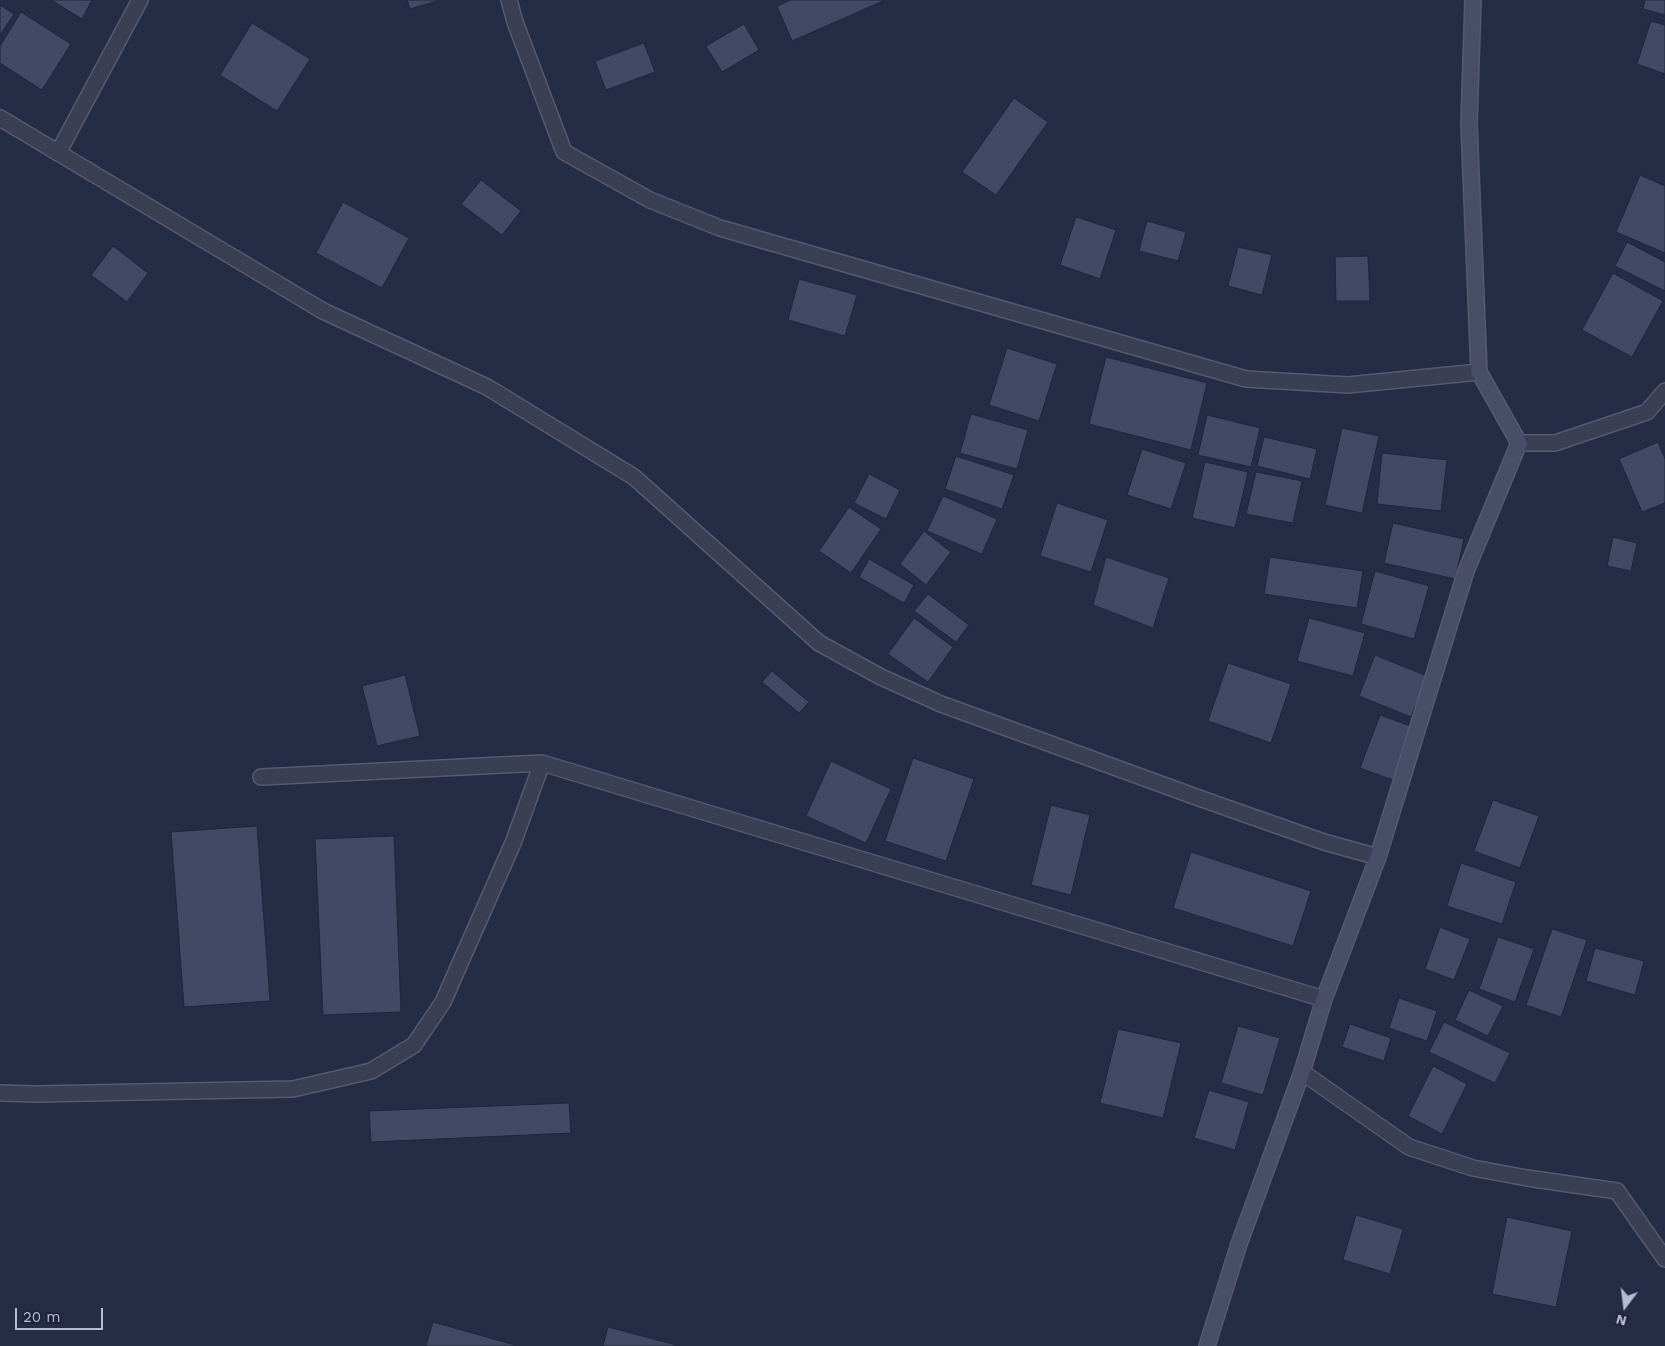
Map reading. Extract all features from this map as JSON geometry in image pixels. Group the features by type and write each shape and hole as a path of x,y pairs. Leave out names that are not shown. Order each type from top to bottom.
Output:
{"street":[{"path":"58,153 140,0"},
{"path":"509,0 515,22 564,152 650,200 720,228 1246,379 1348,385 1478,372"},
{"path":"1473,0 1470,124 1478,372 1518,443"},
{"path":"0,118 323,312 487,387 634,477 819,643 881,677 941,704 1199,798 1324,842 1378,857"},
{"path":"1518,443 1555,443 1647,412 1665,391"},
{"path":"1207,1346 1239,1244 1302,1072 1324,999 1378,857 1466,570 1518,443"},
{"path":"261,777 542,763 1324,999"},
{"path":"0,1092 37,1094 293,1089 371,1071 414,1045 447,994 513,842 542,763"},
{"path":"1302,1072 1409,1147 1473,1168 1617,1191 1665,1259"}],"building":[{"path":"51,0 92,0 82,19"},
{"path":"407,0 441,0 410,9"},
{"path":"791,0 883,1 792,41 777,6"},
{"path":"1645,0 1665,0 1665,15 1643,9"},
{"path":"0,5 14,14 0,35"},
{"path":"21,12 71,44 42,90 0,63 0,46"},
{"path":"1651,21 1665,25 1665,74 1637,64"},
{"path":"252,23 310,59 277,111 220,75"},
{"path":"744,24 759,50 722,72 706,46"},
{"path":"644,43 655,72 606,90 595,61"},
{"path":"1014,98 1048,122 996,195 962,172"},
{"path":"1640,175 1665,186 1665,253 1616,232"},
{"path":"481,180 521,211 502,235 461,204"},
{"path":"343,202 409,238 382,288 316,253"},
{"path":"1076,217 1116,230 1100,279 1060,265"},
{"path":"1147,221 1186,232 1178,261 1139,251"},
{"path":"1627,242 1665,262 1665,291 1615,266"},
{"path":"113,246 148,273 127,302 91,275"},
{"path":"1238,247 1272,255 1262,295 1228,286"},
{"path":"1368,256 1370,301 1336,301 1335,257"},
{"path":"1613,273 1663,301 1632,357 1582,330"},
{"path":"799,279 857,295 845,336 788,320"},
{"path":"1007,348 1057,364 1039,421 989,405"},
{"path":"1106,357 1207,383 1191,450 1089,424"},
{"path":"971,414 1028,430 1017,469 960,453"},
{"path":"1207,415 1260,428 1251,467 1198,455"},
{"path":"1342,428 1379,436 1362,513 1325,505"},
{"path":"1264,437 1317,449 1310,479 1257,466"},
{"path":"1658,442 1665,459 1665,503 1642,512 1619,459"},
{"path":"1142,449 1186,463 1171,509 1127,495"},
{"path":"1382,453 1447,460 1441,511 1377,504"},
{"path":"956,456 1014,475 1002,509 945,489"},
{"path":"1205,462 1248,472 1235,528 1192,518"},
{"path":"1256,472 1302,481 1293,523 1246,514"},
{"path":"869,474 900,490 886,519 854,503"},
{"path":"943,496 997,519 982,554 927,531"},
{"path":"1057,503 1108,520 1091,572 1040,556"},
{"path":"849,507 881,529 851,573 819,551"},
{"path":"1393,523 1464,539 1455,579 1384,563"},
{"path":"924,531 951,552 926,585 900,564"},
{"path":"1613,537 1637,543 1631,571 1607,566"},
{"path":"1106,557 1169,578 1153,628 1093,605"},
{"path":"1270,557 1363,571 1357,608 1264,594"},
{"path":"869,559 914,585 904,603 859,577"},
{"path":"1375,571 1429,586 1414,639 1361,624"},
{"path":"928,594 969,625 956,642 914,611"},
{"path":"914,618 953,647 928,682 888,654"},
{"path":"1309,618 1365,633 1353,676 1297,661"},
{"path":"1375,655 1427,676 1411,717 1359,696"},
{"path":"1228,663 1291,684 1271,743 1208,721"},
{"path":"772,671 809,702 799,713 762,682"},
{"path":"405,675 420,736 377,746 362,686"},
{"path":"1380,715 1413,727 1393,780 1360,768"},
{"path":"913,758 974,779 946,861 885,841"},
{"path":"831,761 891,789 866,843 806,816"},
{"path":"1493,800 1539,816 1520,868 1474,851"},
{"path":"1051,805 1090,815 1071,895 1031,885"},
{"path":"257,826 270,1001 184,1007 171,832"},
{"path":"394,836 401,1012 323,1015 315,839"},
{"path":"1191,852 1311,891 1293,946 1173,908"},
{"path":"1461,863 1516,882 1502,924 1447,906"},
{"path":"1440,927 1470,939 1454,980 1425,969"},
{"path":"1552,929 1587,940 1561,1017 1526,1005"},
{"path":"1498,937 1534,949 1515,1002 1479,989"},
{"path":"1595,948 1644,961 1635,995 1586,981"},
{"path":"1469,990 1503,1006 1488,1036 1455,1020"},
{"path":"1399,998 1437,1011 1427,1041 1389,1028"},
{"path":"1444,1022 1510,1053 1495,1083 1429,1052"},
{"path":"1350,1024 1391,1038 1384,1061 1342,1047"},
{"path":"1238,1026 1280,1038 1263,1095 1221,1083"},
{"path":"1118,1029 1181,1043 1163,1118 1100,1103"},
{"path":"1433,1066 1467,1084 1442,1134 1408,1116"},
{"path":"1209,1090 1249,1102 1235,1150 1194,1138"},
{"path":"569,1103 571,1133 371,1142 369,1111"},
{"path":"1356,1215 1403,1229 1390,1274 1343,1260"},
{"path":"1507,1217 1572,1231 1556,1307 1492,1294"},
{"path":"433,1322 515,1345 515,1346 426,1346"},
{"path":"608,1327 680,1346 603,1346"}]}
